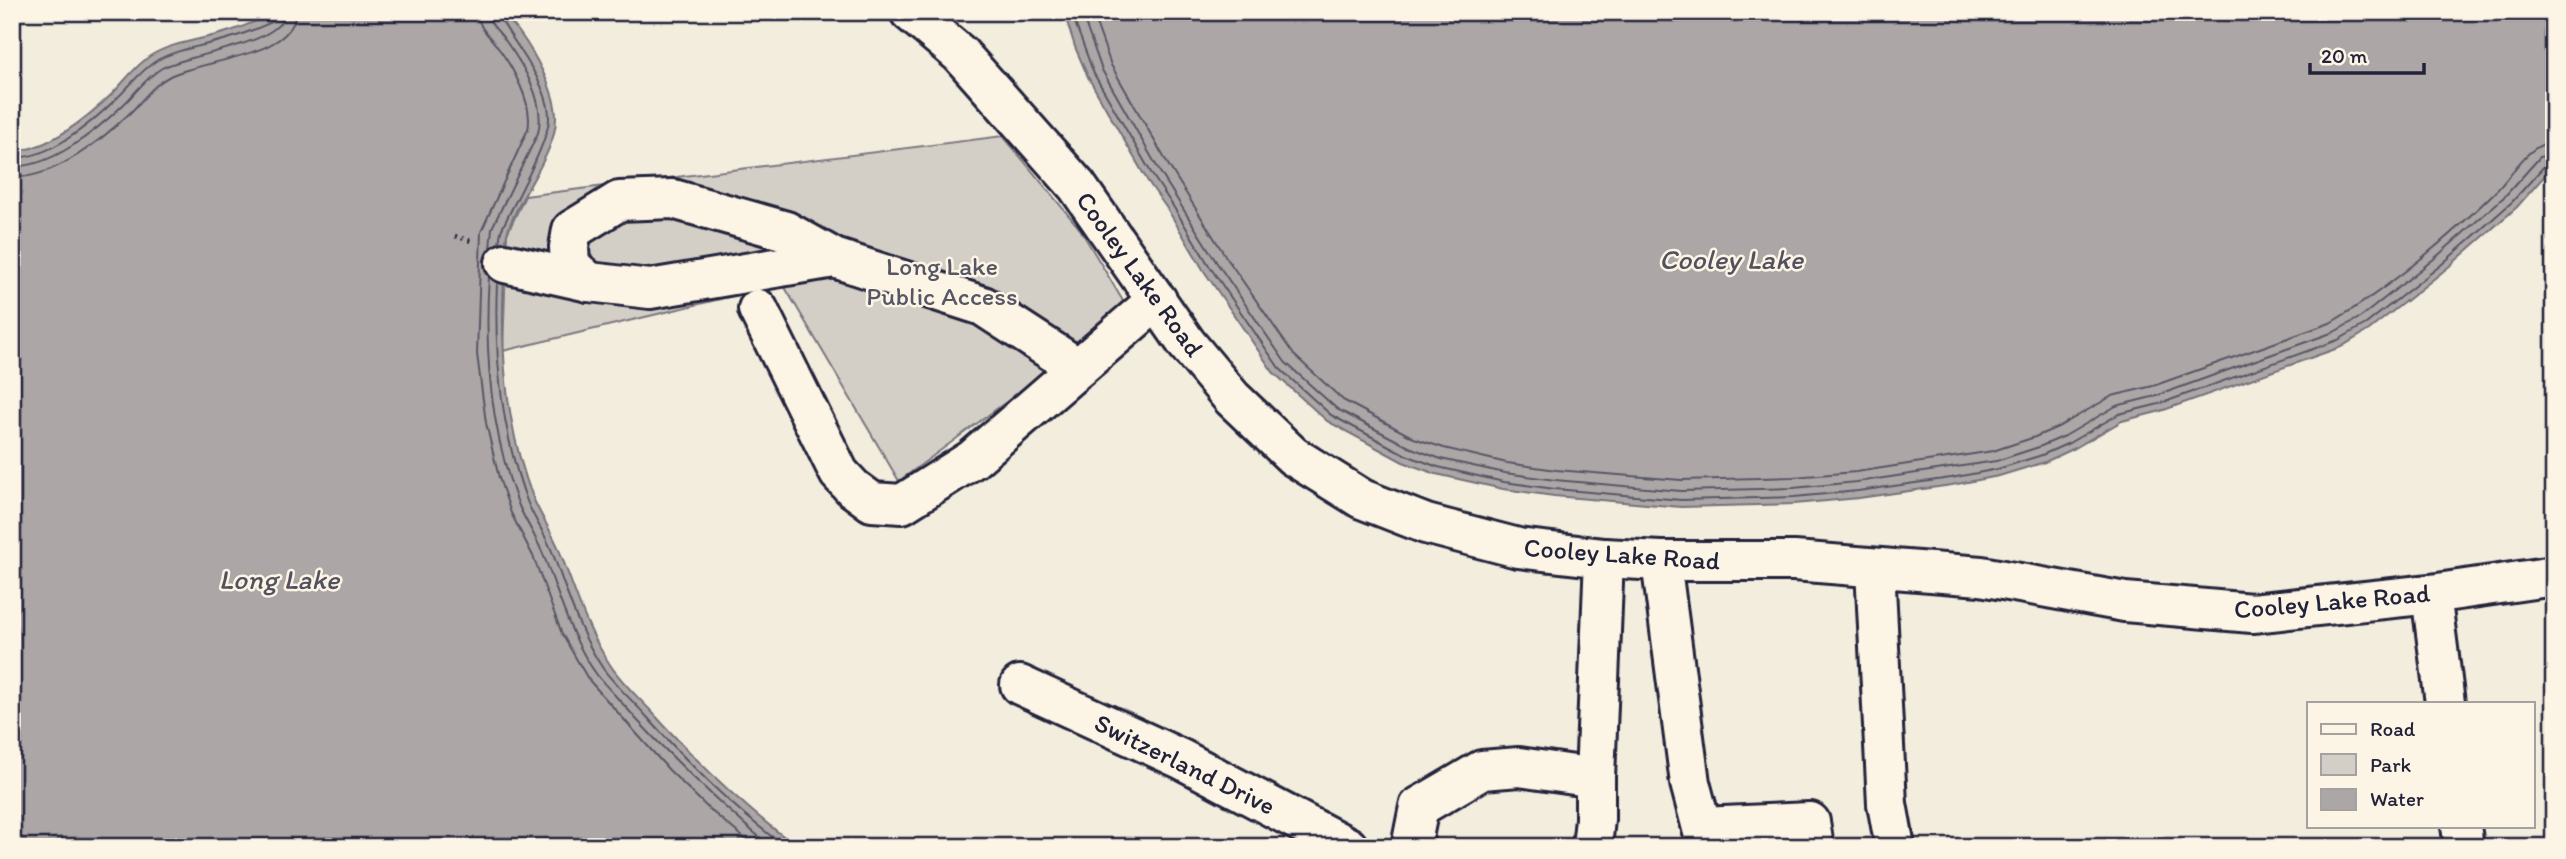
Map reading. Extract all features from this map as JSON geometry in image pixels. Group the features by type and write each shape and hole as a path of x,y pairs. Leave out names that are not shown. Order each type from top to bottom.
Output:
{"street":[{"name":"Cooley Lake Road","path":"910,12 960,54 1077,186 1187,344 1232,398 1293,456 1362,499 1426,524 1518,548 1604,558 1794,561 1981,576 2125,602 2252,612 2431,594 2547,570"},
{"path":"589,282 570,265 572,230 619,201 673,199 786,232 834,258 983,306 1078,368"},
{"path":"505,263 589,282 650,289 834,258"},
{"path":"758,309 839,473 872,502 902,504 973,458 1157,300"},
{"path":"1592,847 1604,558"},
{"path":"1661,561 1690,783 1704,837 1810,822 1814,847"},
{"path":"1875,568 1887,804 1895,847"},
{"path":"2431,594 2445,702"},
{"name":"Switzerland Drive","path":"1020,685 1181,759 1348,847"},
{"path":"1411,847 1419,807 1482,770 1519,767 1595,778"},
{"path":"2461,828 2464,847"}],"green space":[{"name":"Long Lake Public Access","path":"1003,136 1080,229 1129,311 899,481 783,284 503,351 507,234 525,196"}],"water":[{"name":"Long Lake","path":"277,12 500,12 519,32 537,60 551,91 556,118 550,147 507,234 503,304 507,390 525,473 534,500 558,547 587,621 613,670 721,783 798,847 12,847 12,150 38,146 66,131 102,103 145,60 159,51 233,30"},
{"name":"Cooley Lake","path":"1064,12 2554,12 2554,165 2517,207 2445,270 2369,330 2341,347 2161,411 2122,421 2045,462 1999,476 1952,485 1794,504 1681,507 1554,496 1503,489 1436,474 1403,462 1327,421 1273,372 1204,271 1147,180 1088,77"}]}
